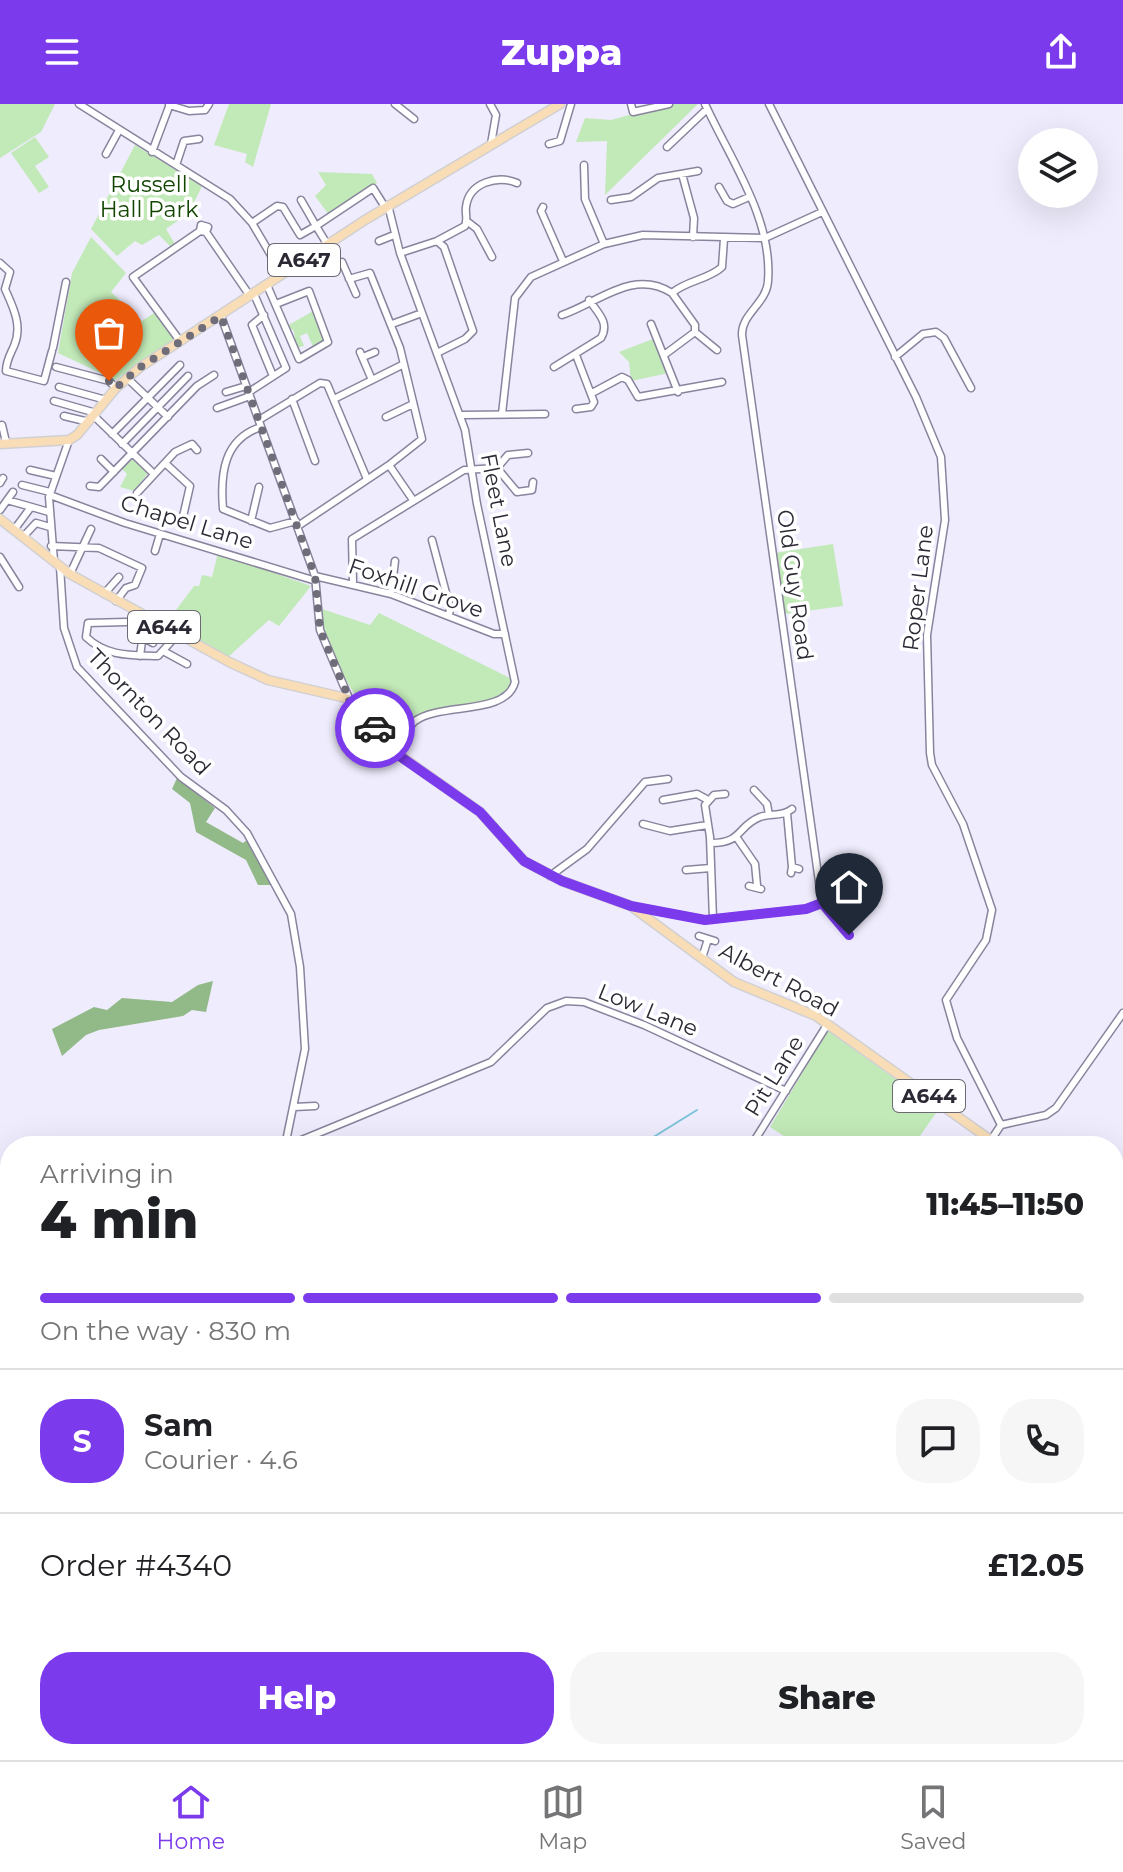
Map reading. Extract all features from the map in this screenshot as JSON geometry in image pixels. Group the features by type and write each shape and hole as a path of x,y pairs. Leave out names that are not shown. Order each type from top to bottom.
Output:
{"main road":[{"name":"A647","path":"69,440 127,378 180,341 386,206 560,104"},
{"path":"3,443 69,440"},
{"name":"A644","path":"0,519 70,574 177,635 268,680 346,698 398,754"},
{"name":"Albert Road","path":"398,754 480,812 524,861 550,876 631,906 734,982 827,1025 987,1136"}],"street":[{"path":"152,152 169,104 189,111 205,110 209,104"},
{"path":"395,104 414,119"},
{"path":"490,104 496,115 491,144"},
{"path":"549,144 560,141 571,104"},
{"path":"631,104 633,112 669,104"},
{"name":"Roper Lane","path":"769,104 916,397 944,470 945,520 928,619 927,714 932,765 957,808 992,910 986,940 948,993 947,1010 1001,1125"},
{"path":"82,105 118,132 230,199 252,223 282,274"},
{"path":"667,147 706,106"},
{"name":"Old Guy Road","path":"706,106 765,238 768,284 759,303 743,324 742,335 822,903"},
{"path":"106,154 118,132"},
{"path":"176,165 184,141 199,139"},
{"path":"584,165 585,199 604,244"},
{"path":"611,200 631,197 658,178 698,171"},
{"path":"682,174 694,218 693,237"},
{"path":"492,257 477,229 468,222 466,206 488,180 506,178 517,183"},
{"path":"719,187 727,201 733,204 749,197"},
{"path":"252,223 277,206 283,207 300,235 373,188 386,206"},
{"path":"301,200 327,244"},
{"name":"Fleet Lane","path":"386,206 400,253 461,415 515,682 509,695 498,702 452,709 417,720 409,728 398,754"},
{"path":"543,207 541,211 563,261"},
{"path":"502,414 515,298 531,277 604,244 658,233 724,239 765,238 822,212"},
{"path":"400,253 437,241 468,222"},
{"path":"180,341 133,277 203,232 252,295 264,315 286,368 217,408"},
{"path":"379,241 394,235"},
{"path":"672,293 686,281 714,274 722,267 724,239"},
{"path":"437,241 444,247 473,331 465,339 437,353"},
{"path":"342,262 356,294"},
{"path":"0,263 10,272 5,289 12,301 17,324 17,337 6,371 44,381 66,282"},
{"path":"349,279 370,273 392,324 422,439 389,465 367,479 297,523 273,529 226,511 222,505 231,448 240,436 292,399 323,383 334,399 367,479"},
{"path":"562,315 589,300 645,284 656,284 672,293 695,325 695,332"},
{"path":"267,285 299,359 330,340 309,291 276,304"},
{"path":"292,297 297,307"},
{"path":"554,367 576,355 604,333 604,322 589,300"},
{"path":"392,324 422,313"},
{"path":"264,315 252,325 273,376"},
{"path":"221,316 316,578 320,630 348,696 346,698"},
{"path":"651,324 678,392"},
{"path":"695,332 717,350"},
{"path":"664,355 695,332"},
{"path":"895,357 923,334 936,332 944,338 968,375 971,388"},
{"path":"372,380 361,354 375,352"},
{"path":"576,355 594,402 591,407 576,409"},
{"path":"112,434 180,365"},
{"path":"334,399 402,365"},
{"path":"56,367 109,381 116,388"},
{"path":"90,486 99,487 197,386 214,375"},
{"path":"122,444 188,376"},
{"path":"592,393 622,377 628,380 638,397 722,382"},
{"path":"127,378 168,417"},
{"path":"59,387 106,400"},
{"path":"226,392 248,391"},
{"path":"292,399 315,461"},
{"path":"54,401 93,417 153,473"},
{"path":"386,417 411,405"},
{"path":"461,415 545,414"},
{"path":"64,416 93,417"},
{"path":"2,425 3,443"},
{"name":"Thornton Road","path":"69,440 50,493 49,512 51,546 57,564 66,639 77,667 181,777 235,820 273,877 296,931 305,1049 288,1136"},
{"path":"137,493 175,452 192,444 197,450"},
{"path":"262,456 270,452"},
{"path":"497,468 508,455 528,453"},
{"path":"101,459 114,472"},
{"path":"165,463 190,486 182,521"},
{"path":"389,465 413,500"},
{"path":"353,583 352,539 472,467 497,468 517,492 533,488"},
{"path":"30,470 56,476"},
{"name":"Chapel Lane","path":"22,485 160,534 316,578"},
{"path":"251,521 261,491"},
{"path":"0,510 13,492"},
{"path":"7,500 49,512"},
{"path":"14,530 31,507"},
{"path":"163,516 192,524"},
{"path":"23,537 36,523 50,527"},
{"path":"70,574 91,529"},
{"path":"155,551 160,534"},
{"path":"432,540 449,616"},
{"path":"51,546 82,545 142,568 142,573 116,601"},
{"path":"0,557 19,587"},
{"path":"391,594 395,561"},
{"path":"104,594 119,577"},
{"name":"Foxhill Grove","path":"316,578 353,583 391,594 494,634 505,634"},
{"path":"126,622 87,622 86,637 93,644 126,657 158,656 165,652 177,635"},
{"path":"140,656 142,641 146,639 153,643"},
{"path":"165,652 187,664"},
{"path":"550,876 587,849 645,782 668,779"},
{"path":"763,786 756,792 767,804 769,815"},
{"path":"662,798 697,794 708,800 722,796"},
{"path":"708,800 713,919"},
{"path":"711,843 731,842 756,819 789,811 794,870"},
{"path":"642,824 670,831 707,825"},
{"path":"737,838 755,864 755,887"},
{"path":"686,870 711,868"},
{"path":"631,906 713,919 806,909 822,903 849,935"},
{"path":"661,929 671,912"},
{"path":"699,936 712,940 702,958"},
{"name":"Low Lane","path":"310,1136 491,1062 547,1008 566,1001 609,1011 725,1058 786,1091"},
{"path":"999,1136 1001,1125 1046,1115 1056,1108 1123,1013"},
{"name":"Pit Lane","path":"757,1136 827,1025"},
{"path":"294,1107 315,1106"}],"green space":[{"path":"0,104 55,104 41,132 0,158"},
{"path":"229,104 271,104 253,167 245,162 247,154 214,145"},
{"path":"669,104 698,104 605,195 607,141 576,142 585,118 611,120"},
{"path":"35,137 49,157 35,166 49,187 39,193 11,153"},
{"name":"Russell Hall Park","path":"135,145 202,186 189,213 166,229 175,244 171,247 159,235 142,245 135,241 117,256 91,229"},
{"path":"318,172 372,174 377,183 329,215 315,196 326,185"},
{"path":"91,237 126,273 111,292 142,321 157,311 176,339 115,380 58,353 72,273"},
{"path":"315,310 327,340 314,349 307,333 300,336 304,346 296,348 294,331 287,326"},
{"path":"653,339 669,373 631,381 629,362 619,352"},
{"path":"133,459 148,473 134,491 120,487 127,474 122,469"},
{"path":"833,544 843,606 784,614 775,553"},
{"path":"218,553 311,586 279,626 269,620 227,658 167,622 194,586 199,586 202,575 212,577"},
{"path":"319,608 370,625 379,613 512,679 507,689 484,702 410,719 397,748 370,715 339,667"},
{"path":"177,778 215,808 206,822 243,843 247,840 274,885 258,885 246,860 196,832 190,803 172,789"},
{"path":"213,981 206,1012 192,1010 183,1016 99,1030 86,1035 62,1056 52,1029 94,1007 107,1010 122,998 172,1002 198,985"},
{"path":"828,1030 938,1110 920,1136 784,1136 770,1127"}],"waterway":[{"path":"655,1136 697,1110"}],"way so far":[{"path":"109,381 116,388 139,368 221,316 315,576 323,639 348,696 346,698 375,728"}],"route":[{"path":"375,728 401,757 480,812 524,861 538,871 631,906 705,920 806,909 822,903 849,935"}]}
